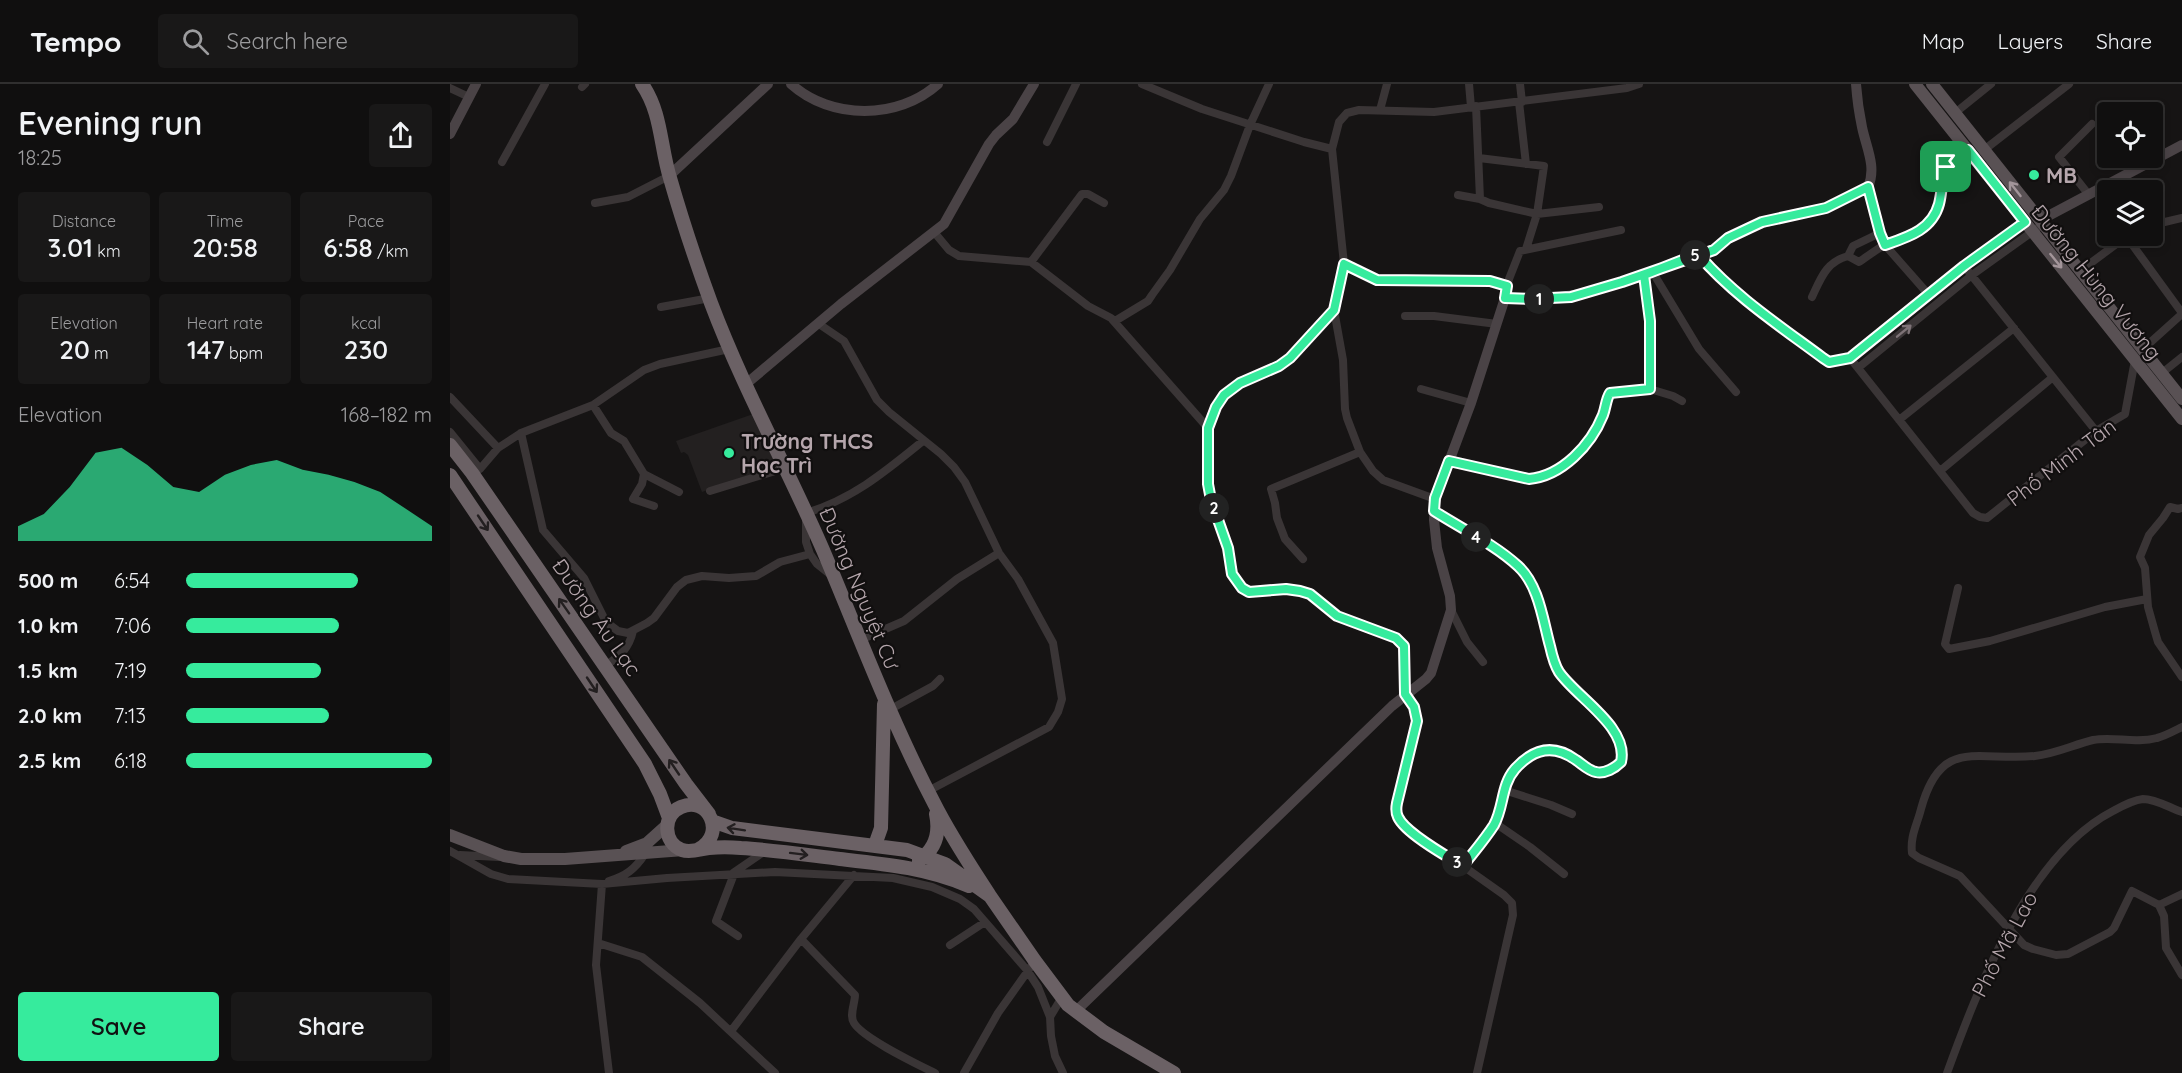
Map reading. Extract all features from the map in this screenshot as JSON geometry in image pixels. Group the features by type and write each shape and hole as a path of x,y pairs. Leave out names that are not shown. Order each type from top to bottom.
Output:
{"highway":[{"name":"Đường Nguyệt Cư","path":"642,84 658,116 669,176 729,349 806,513 884,696 887,710 931,797 962,853 1031,966 1076,1011 1104,1032 1174,1073"},
{"name":"Đường Âu Lạc","path":"450,445 476,471 605,666 710,817"},
{"name":"Đường Âu Lạc","path":"450,474 645,764 660,794 668,822"},
{"path":"875,845 881,828 887,710"},
{"path":"894,865 910,864 925,855 934,845 938,824 931,797"},
{"path":"688,805 698,807 710,817 732,828 908,849 956,871 990,896 935,874 894,865 766,850 730,848 684,850 671,841 668,822 676,810 688,805"},
{"path":"699,849 711,837 713,827 710,817"}],"main road":[{"name":"Đường Hùng Vương","path":"1915,84 2182,419"},
{"name":"Đường Hùng Vương","path":"1936,85 1955,113 2043,218 2080,271 2182,399"},
{"path":"604,857 647,843 668,822"},
{"path":"450,835 504,856 521,859 604,857 684,850"}],"street":[{"path":"450,134 476,84"},
{"path":"502,162 544,84"},
{"path":"595,203 628,196 669,176 768,84"},
{"path":"790,84 821,103 854,112 910,102 921,98 938,84"},
{"path":"746,384 842,304 944,224 989,144 1013,119 1034,84"},
{"path":"1047,142 1076,84"},
{"path":"1142,84 1202,109 1332,149"},
{"path":"1115,321 1148,301 1170,270 1200,219 1224,190 1250,124 1269,84"},
{"path":"1380,110 1387,84"},
{"path":"1469,84 1474,106 1479,158 1480,199"},
{"path":"1520,84 1526,164"},
{"path":"1435,498 1383,480 1373,471 1360,453 1347,418 1343,360 1334,310 1344,264 1332,149 1339,122 1347,113 1359,110 1421,112 1521,102 1627,88 1639,84"},
{"path":"1856,84 1860,118 1872,166 1872,177 1868,187 1880,233 1885,245 1929,295"},
{"path":"1955,113 1991,84"},
{"path":"1984,150 2069,84"},
{"path":"450,88 469,97"},
{"path":"2089,195 2059,158 2092,124"},
{"path":"1698,254 1709,267 1752,305 1823,358 1829,362 1850,358 1964,266 2043,218 2182,145"},
{"path":"1812,297 1826,269 1839,258 1848,256 1859,262 1885,245 1916,234 1932,220 1939,204 1946,167 1968,150"},
{"path":"1479,158 1544,166 1537,214 1526,249"},
{"path":"1505,298 1571,297 1714,250 1728,238 1756,225 1826,208 1868,187"},
{"path":"1031,262 1082,194 1088,194 1104,203"},
{"path":"1458,195 1537,214 1599,207"},
{"path":"1858,368 2029,227 2043,218"},
{"path":"2163,222 2182,218"},
{"path":"1076,1011 1405,694 1431,673 1451,610 1450,596 1437,548 1435,498 1471,403 1517,254 1526,249 1620,230"},
{"path":"934,232 949,250 959,256 1031,262 1088,306 1115,321 1208,428"},
{"path":"1848,256 1857,243 1880,233"},
{"path":"2080,271 2113,246"},
{"path":"2133,246 2182,314 2143,349"},
{"path":"1344,264 1377,280 1472,280 1490,281 1507,286"},
{"path":"1964,266 2096,431"},
{"path":"1648,273 1650,389"},
{"path":"1648,273 1699,350 1736,392"},
{"path":"661,308 710,298"},
{"path":"1334,310 1290,358 1279,366 1240,383 1224,395 1216,407 1208,428 1208,484 1236,582 1249,592 1286,589 1310,594 1337,616 1399,639 1405,651 1405,694 1414,707 1417,721 1397,803 1398,817 1402,824 1433,848 1504,895 1512,903 1514,909 1477,1073"},
{"path":"1405,316 1434,316 1497,324"},
{"path":"819,324 844,341 877,400 954,466 965,482 999,553 1018,579 1053,643 1062,688 1061,704 1054,721 1046,729 931,797"},
{"path":"1899,420 2014,328"},
{"path":"450,432 476,471 498,448 520,433 593,405 644,370 660,364 729,349"},
{"path":"2162,373 2182,357"},
{"path":"1850,358 1940,471 2053,377"},
{"name":"Phố Minh Tân","path":"1940,471 1973,513 1987,518 2096,431 2125,414 2135,360"},
{"path":"1421,389 1471,403"},
{"path":"1449,461 1516,477 1542,478 1565,465 1590,438 1603,414 1610,393 1650,389 1682,401"},
{"path":"450,397 498,448"},
{"path":"593,405 611,433 624,441 644,474 679,492"},
{"path":"520,433 543,530 585,578 608,624 622,633 633,631 654,618 677,587 686,580 702,576 729,578 756,576 780,562 810,554"},
{"path":"834,579 817,564 810,554 806,542 806,513 865,487 923,441"},
{"path":"1303,559 1290,547 1281,531 1270,489 1360,453"},
{"path":"710,492 785,468"},
{"path":"644,474 642,484 632,498 654,506"},
{"path":"2182,508 2170,507 2149,535 2140,557 2145,568 2147,599 2158,642 2182,677"},
{"path":"1434,511 1496,550 1522,571 1535,593 1559,672 1606,722 1621,743 1623,754 1621,762 1601,772 1594,772 1567,753 1549,749 1539,752 1516,768 1504,790 1495,823 1463,866"},
{"path":"860,640 904,621 957,579 999,553"},
{"path":"1958,588 1945,644 1949,649 1990,641 2105,607 2147,599"},
{"path":"1451,610 1467,642 1483,662"},
{"path":"605,666 625,651 630,644 633,631"},
{"path":"887,710 933,686 940,679"},
{"path":"2182,727 2157,738 2146,740 2101,739 2036,756 1962,756 1949,762 1938,771 1928,786 1912,834 1912,853 1960,876 2024,945 2055,955 2068,954 2114,928 2132,891 2159,904 2164,916 2166,948 2182,975"},
{"path":"1504,790 1572,814"},
{"name":"Phố Mã Lao","path":"1947,1073 1973,1002 2020,908 2042,877 2085,829 2102,816 2121,806 2142,800 2151,800 2182,812"},
{"path":"1495,823 1564,874"},
{"path":"738,936 716,921 733,874 766,850"},
{"path":"453,853 504,856"},
{"path":"453,853 491,874 508,879 600,884 775,872 893,878 932,887 967,904 1031,966 1050,1017 1055,1056 1063,1073"},
{"path":"600,884 624,876 633,870 645,854"},
{"path":"731,1031 801,939 854,875"},
{"path":"600,884 597,980 609,1073"},
{"path":"2159,904 2182,894"},
{"path":"950,945 985,922"},
{"path":"801,939 855,995 852,1018 854,1023 865,1034 935,1073"},
{"path":"598,943 642,957 731,1031 775,1073"},
{"path":"964,1073 998,1012 1031,966"},
{"path":"1050,1017 1062,997"}],"shaded area":[{"name":"Trường THCS Hạc Trì","path":"759,412 778,465 702,492 688,455 681,453 676,441"}],"place":[{"name":"MB","path":"2034,175"},
{"name":"Trường THCS Hạc Trì","path":"729,453"}],"route":[{"path":"1946,167 1939,204 1929,224 1916,234 1885,245 1868,187 1826,208 1762,222 1728,238 1714,250 1698,254 1644,275 1571,297 1505,298 1507,286 1490,281 1382,281 1344,264 1334,310 1290,358 1279,366 1240,383 1224,395 1216,407 1208,428 1208,484 1236,582 1249,592 1259,593 1286,589 1310,594 1337,616 1399,639 1404,646 1406,655 1405,694 1414,707 1417,726 1397,803 1396,810 1402,824 1433,848 1463,866 1495,823 1504,790 1511,775 1534,754 1549,749 1567,753 1594,772 1609,770 1616,766 1621,762 1623,754 1621,743 1606,722 1559,672 1535,593 1522,571 1496,550 1434,511 1435,498 1449,461 1529,479 1542,478 1565,465 1594,432 1610,393 1650,389 1650,321 1644,275 1652,272 1698,254 1709,267 1752,305 1823,358 1829,362 1850,358 1964,266 2025,222 1968,150 1946,167"}]}
